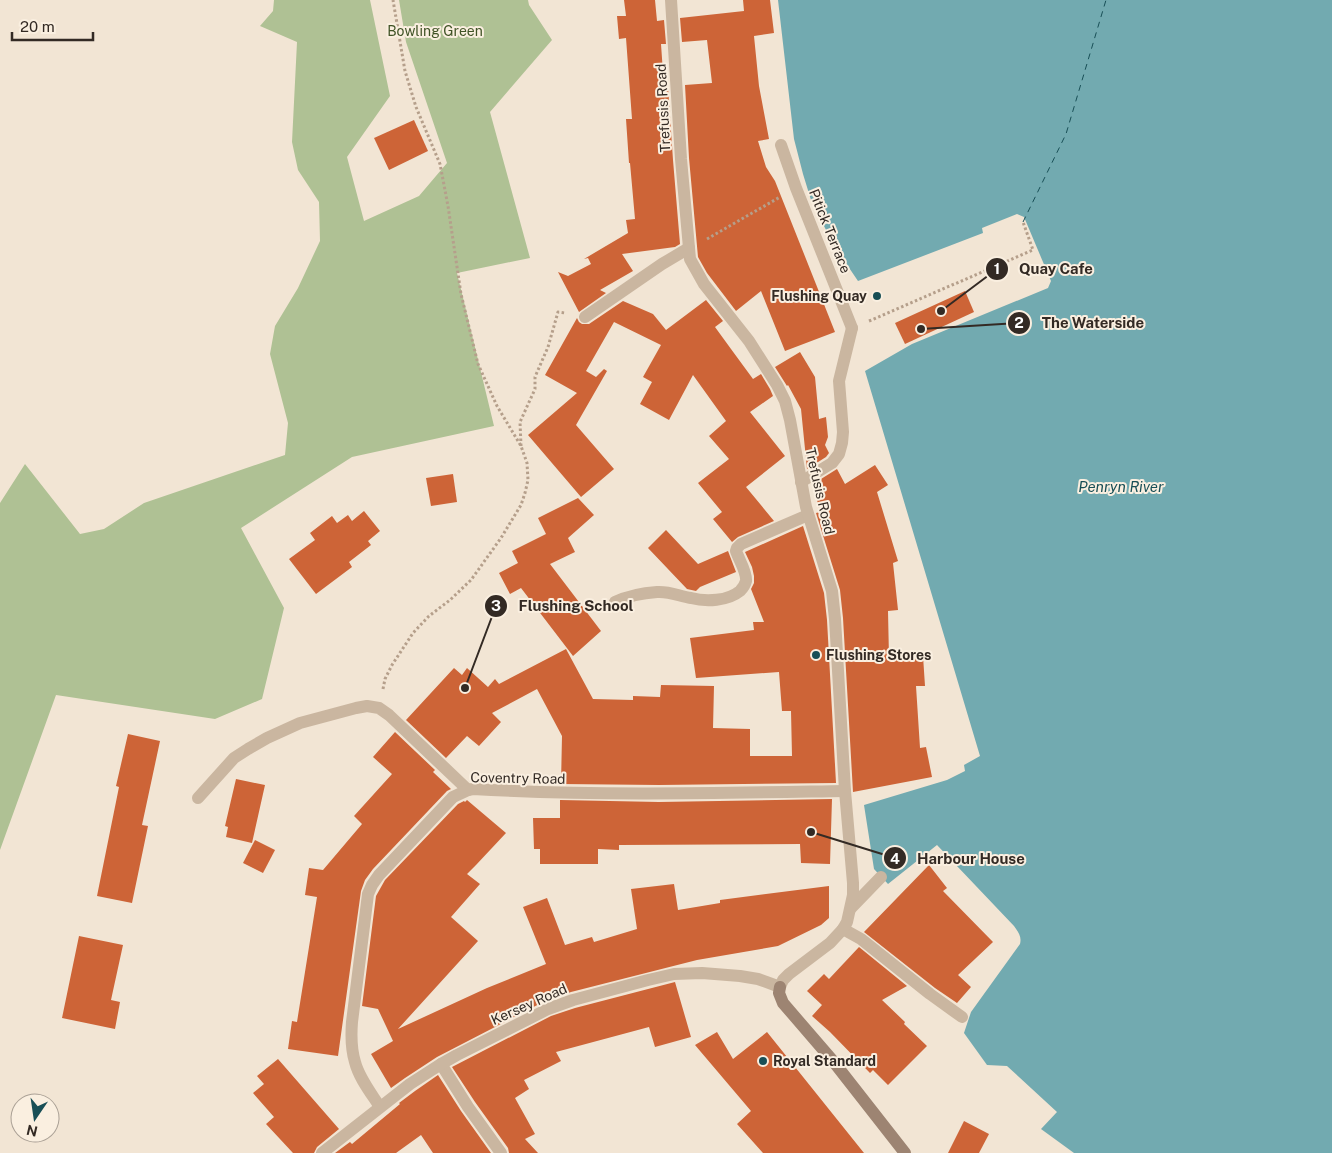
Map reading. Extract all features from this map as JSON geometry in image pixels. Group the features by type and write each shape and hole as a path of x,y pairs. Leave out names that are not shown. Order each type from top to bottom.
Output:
{"street":[{"name":"Trefusis Road","path":"672,0 681,159 690,259 704,284 749,342 777,385 785,401 808,515 832,591 845,791 854,882 851,908 843,929 830,943 789,974 783,980 780,987"},
{"name":"Pitick Terrace","path":"781,145 796,188 852,328"},
{"path":"585,316 689,248"},
{"path":"801,482 832,463 839,454 843,432 839,381 852,328"},
{"path":"615,602 629,596 657,592 669,592 692,599 705,600 726,598 736,594 743,588 746,581 736,551 737,548 741,544 808,515"},
{"path":"198,798 234,758 248,749 300,723 367,706 379,708 390,715 468,790"},
{"name":"Coventry Road","path":"380,1107 361,1077 355,1063 351,1036 368,894 378,875 452,797 468,790 626,794 845,791"},
{"path":"851,908 881,877"},
{"path":"843,929 861,939 962,1017"},
{"name":"Kersey Road","path":"322,1153 410,1084 441,1064 548,1009 573,1000 674,974 721,974 758,979 780,987"},
{"path":"780,987 779,993 783,1003 833,1061 905,1153"},
{"path":"441,1064 468,1107 501,1153"}],"path":[{"path":"385,679 413,633 429,616 450,600 471,580 501,538 521,505 526,493 528,480 527,463 521,446 497,406 478,364 461,294 440,164 416,108 408,80 394,0"},
{"path":"689,248 796,188"},
{"path":"852,328 1033,250 1023,222"},
{"path":"521,446 520,422 535,390 535,377 548,347 558,312"}],"green space":[{"name":"Bowling Green","path":"274,0 370,0 390,96 347,157 364,221 419,196 447,163 406,42 399,0 528,0 529,5 552,40 490,112 530,258 457,273 494,426 352,457 241,528 284,608 262,699 215,719 56,695 0,850 0,503 25,464 80,534 104,529 144,503 285,455 288,423 270,354 275,326 298,288 320,241 319,202 298,170 292,142 297,42 260,26 273,11"}],"water":[{"name":"Penryn River","path":"778,0 1332,0 1332,1153 1074,1153 1041,1129 1057,1112 1007,1066 987,1065 964,1033 971,1012 1020,944 1020,936 1014,926 937,845 888,884 874,869 864,805 947,780 965,771 964,765 980,756 865,371 912,344 1048,288 1051,281 1024,217 1017,214 982,228 983,233 858,281 833,244 811,200 803,174 794,139"}],"building":[{"path":"624,0 655,0 657,21 664,20 666,44 661,44 664,87 668,87 680,244 675,247 622,254 633,271 600,290 606,293 579,312 558,272 568,276 591,264 588,258 584,259 628,233 626,220 635,219 626,119 632,119 626,38 619,39 617,16 626,16"},
{"path":"743,0 770,0 774,33 754,36 759,86 769,139 758,141 766,167 775,181 835,332 785,351 761,291 736,311 707,273 698,257 689,158 685,85 712,83 707,40 682,42 680,18 744,11"},
{"path":"414,120 428,151 389,170 374,138"},
{"path":"965,291 974,312 905,344 895,323"},
{"path":"706,300 723,321 715,327 753,379 761,374 770,389 773,396 750,412 785,456 746,487 774,521 738,537 732,542 713,519 722,512 698,483 729,459 709,436 726,421 693,375 669,420 640,404 652,382 643,377 661,345 614,322 586,371 596,377 604,369 607,371 576,425 614,469 581,497 528,435 577,393 545,375 577,318 582,324 589,324 623,301 653,314 666,330"},
{"path":"800,352 815,377 819,419 826,417 828,437 825,445 829,453 807,469 801,409 788,385 775,367"},
{"path":"875,465 888,485 877,492 898,561 893,563 898,610 888,611 889,658 923,656 925,686 916,686 920,748 926,747 932,777 853,792 840,590 816,513 820,512 813,484 837,469 845,484"},
{"path":"453,474 457,502 431,506 426,478"},
{"path":"578,498 594,515 568,538 575,552 550,564 601,631 573,656 521,588 510,594 499,573 518,563 512,551 546,534 538,518"},
{"path":"364,511 380,531 368,541 371,545 349,562 352,567 316,594 289,559 315,540 310,533 332,516 337,523 348,515 352,521"},
{"path":"803,526 824,593 836,783 561,784 562,736 537,689 492,713 501,722 479,746 467,736 446,758 406,720 454,668 462,675 467,668 488,687 495,679 499,684 566,649 593,699 633,700 633,696 660,697 661,685 714,686 713,728 750,729 750,756 792,756 791,711 782,711 779,672 696,678 690,638 754,630 753,622 764,622 751,589 754,583 754,576 745,552"},
{"path":"666,530 698,564 728,551 736,572 700,587 696,591 687,589 648,548"},
{"path":"395,732 435,770 433,772 451,789 373,869 365,880 361,891 338,1056 288,1049 292,1021 297,1022 317,897 305,895 309,868 323,870 362,824 354,816 392,774 373,757"},
{"path":"128,734 160,741 142,825 148,826 132,903 97,896 119,787 116,786"},
{"path":"236,779 265,785 252,843 226,837 228,827 225,826"},
{"path":"832,799 830,864 801,863 800,844 619,845 619,850 598,849 598,864 540,864 540,849 534,849 533,818 560,818 560,800 659,802"},
{"path":"467,800 506,833 467,874 480,884 451,917 478,941 398,1029 487,988 546,964 523,907 547,898 565,945 592,937 594,942 637,929 631,889 674,884 678,910 720,903 720,900 829,886 829,918 821,925 778,946 697,960 571,992 545,1001 437,1057 391,1088 371,1054 393,1041 378,1009 362,1006 376,896 385,880 458,804"},
{"path":"255,840 275,850 263,873 243,863"},
{"path":"929,865 947,888 943,891 993,942 958,975 971,987 957,1003 864,932"},
{"path":"79,936 123,945 111,1000 120,1002 115,1029 62,1018"},
{"path":"859,947 907,986 882,1000 927,1046 888,1085 873,1070 870,1073 812,1016 822,1005 807,991 824,974 829,979"},
{"path":"675,982 691,1037 655,1047 649,1027 556,1052 561,1061 524,1080 529,1089 515,1098 535,1134 525,1139 538,1153 509,1153 508,1148 452,1067 551,1016"},
{"path":"717,1032 733,1059 767,1032 864,1153 763,1153 737,1124 751,1111 695,1045"},
{"path":"278,1059 339,1129 317,1147 314,1153 293,1153 266,1124 274,1117 253,1093 264,1084 257,1076"},
{"path":"438,1075 491,1153 433,1153 421,1135 396,1153 335,1153 350,1142 352,1144 399,1103"},
{"path":"964,1121 989,1134 979,1153 948,1153"}],"ferry route":[{"path":"1023,222 1066,134 1106,0"}],"place":[{"name":"Flushing Quay","path":"877,296"},
{"name":"Quay Cafe","path":"941,311"},
{"name":"The Waterside","path":"921,329"},
{"name":"Flushing Stores","path":"816,655"},
{"name":"Flushing School","path":"465,688"},
{"name":"Harbour House","path":"811,832"},
{"name":"Royal Standard","path":"763,1061"}]}
